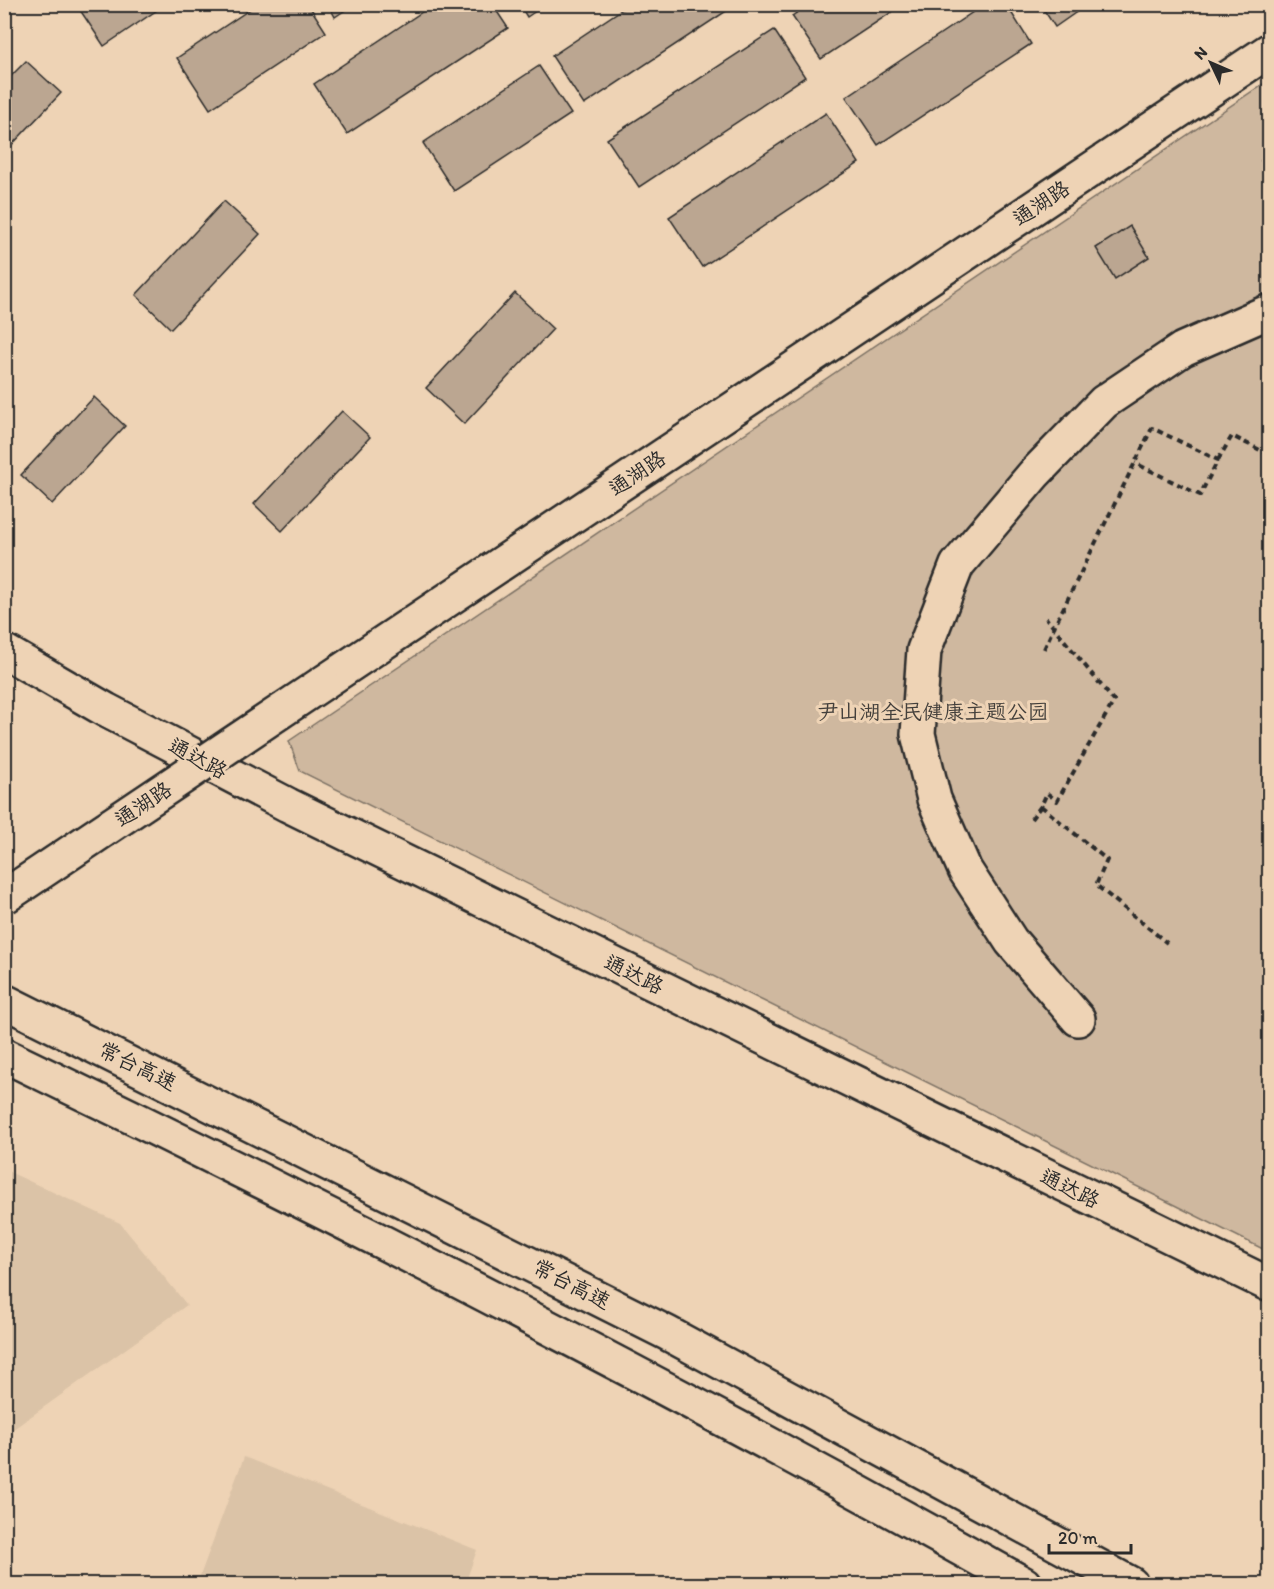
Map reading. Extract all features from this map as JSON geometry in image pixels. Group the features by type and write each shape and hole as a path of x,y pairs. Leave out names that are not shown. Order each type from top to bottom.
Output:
{"main road":[{"name":"通湖路","path":"4,897 1269,51"},
{"path":"1078,1019 1006,932 965,870 934,799 918,734 924,650 957,565 1034,474 1104,402 1183,349 1269,311"},
{"name":"通达路","path":"4,651 106,710 288,805 1269,1285"},
{"name":"常台高速","path":"4,1001 647,1323 1131,1584"},
{"path":"4,1055 492,1299 1024,1584"},
{"path":"948,1542 1010,1584"}],"path":[{"path":"1261,162 1269,158"},
{"path":"1044,649 1152,428 1218,460"},
{"path":"1135,463 1200,495 1232,436 1269,455"},
{"path":"1031,819 1047,793 1057,801 1114,701 1046,618"},
{"path":"1041,806 1107,860 1096,885 1167,943"}],"shaded area":[{"path":"5,1170 120,1223 187,1305 5,1435"},
{"path":"244,1457 477,1550 465,1584 197,1584"}],"green space":[{"name":"尹山湖全民健康主题公园","path":"1269,80 1269,1252 300,771 289,741"}],"building":[{"path":"76,4 166,4 104,46"},
{"path":"258,4 308,4 326,32 210,109 177,58"},
{"path":"328,4 354,4 335,17"},
{"path":"434,4 492,4 508,28 347,134 314,84"},
{"path":"519,4 546,4 527,17"},
{"path":"630,4 737,4 584,105 552,56"},
{"path":"810,4 904,4 821,59 792,16"},
{"path":"985,4 1006,4 1031,44 878,145 846,97"},
{"path":"1040,4 1088,4 1055,27"},
{"path":"774,30 805,77 639,187 607,139"},
{"path":"26,61 61,93 4,153 4,83"},
{"path":"539,66 571,114 454,191 423,143"},
{"path":"826,113 859,163 702,267 669,217"},
{"path":"224,201 260,234 171,329 136,295"},
{"path":"1130,226 1149,257 1115,279 1096,248"},
{"path":"515,293 553,329 464,424 426,388"},
{"path":"94,397 125,426 52,504 21,475"},
{"path":"342,411 370,437 282,531 254,504"}]}
